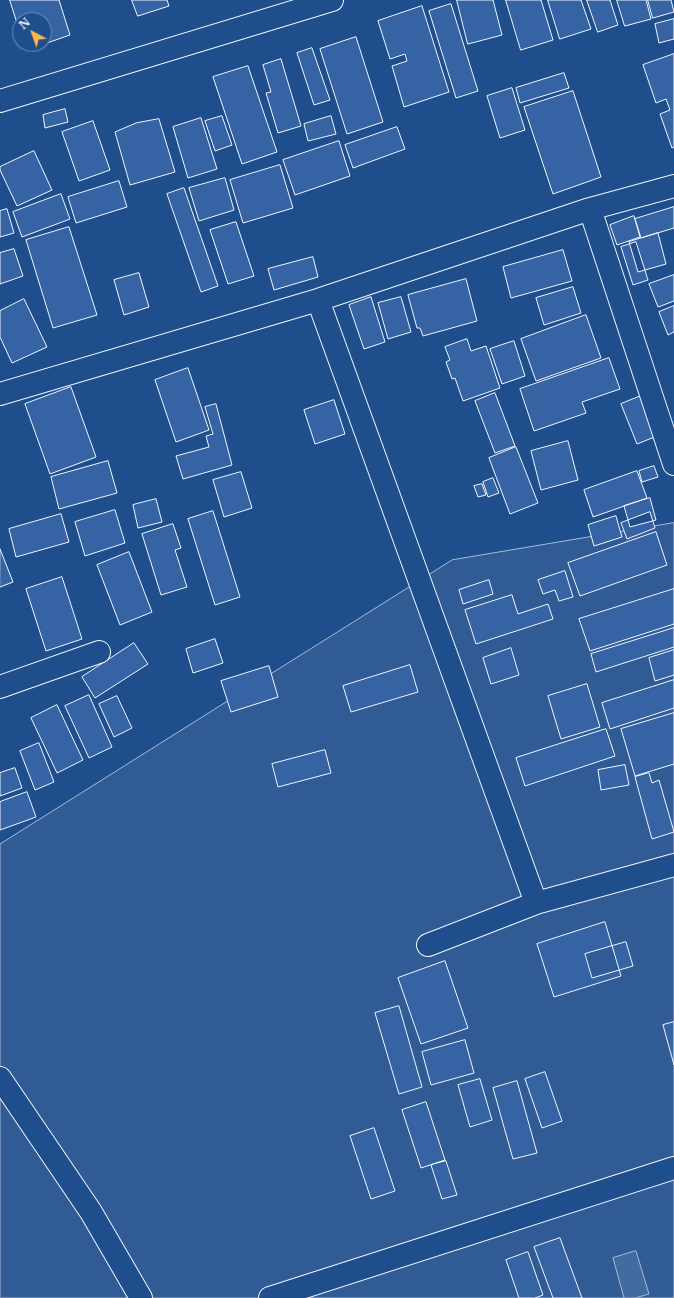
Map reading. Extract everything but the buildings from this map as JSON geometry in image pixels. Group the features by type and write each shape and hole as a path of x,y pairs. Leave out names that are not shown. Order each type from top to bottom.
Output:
{"street":[{"path":"0,101 332,0"},
{"path":"0,394 318,300 590,209 674,186"},
{"path":"590,209 674,464"},
{"path":"318,300 536,903"},
{"path":"0,687 99,652"},
{"path":"428,945 536,903 674,865"},
{"path":"0,1078 91,1212 141,1298"},
{"path":"270,1298 674,1168"}],"shaded area":[{"path":"674,523 674,1298 0,1298 0,844 452,560"},
{"path":"636,1251 649,1294 635,1298 624,1298 613,1258"}]}
